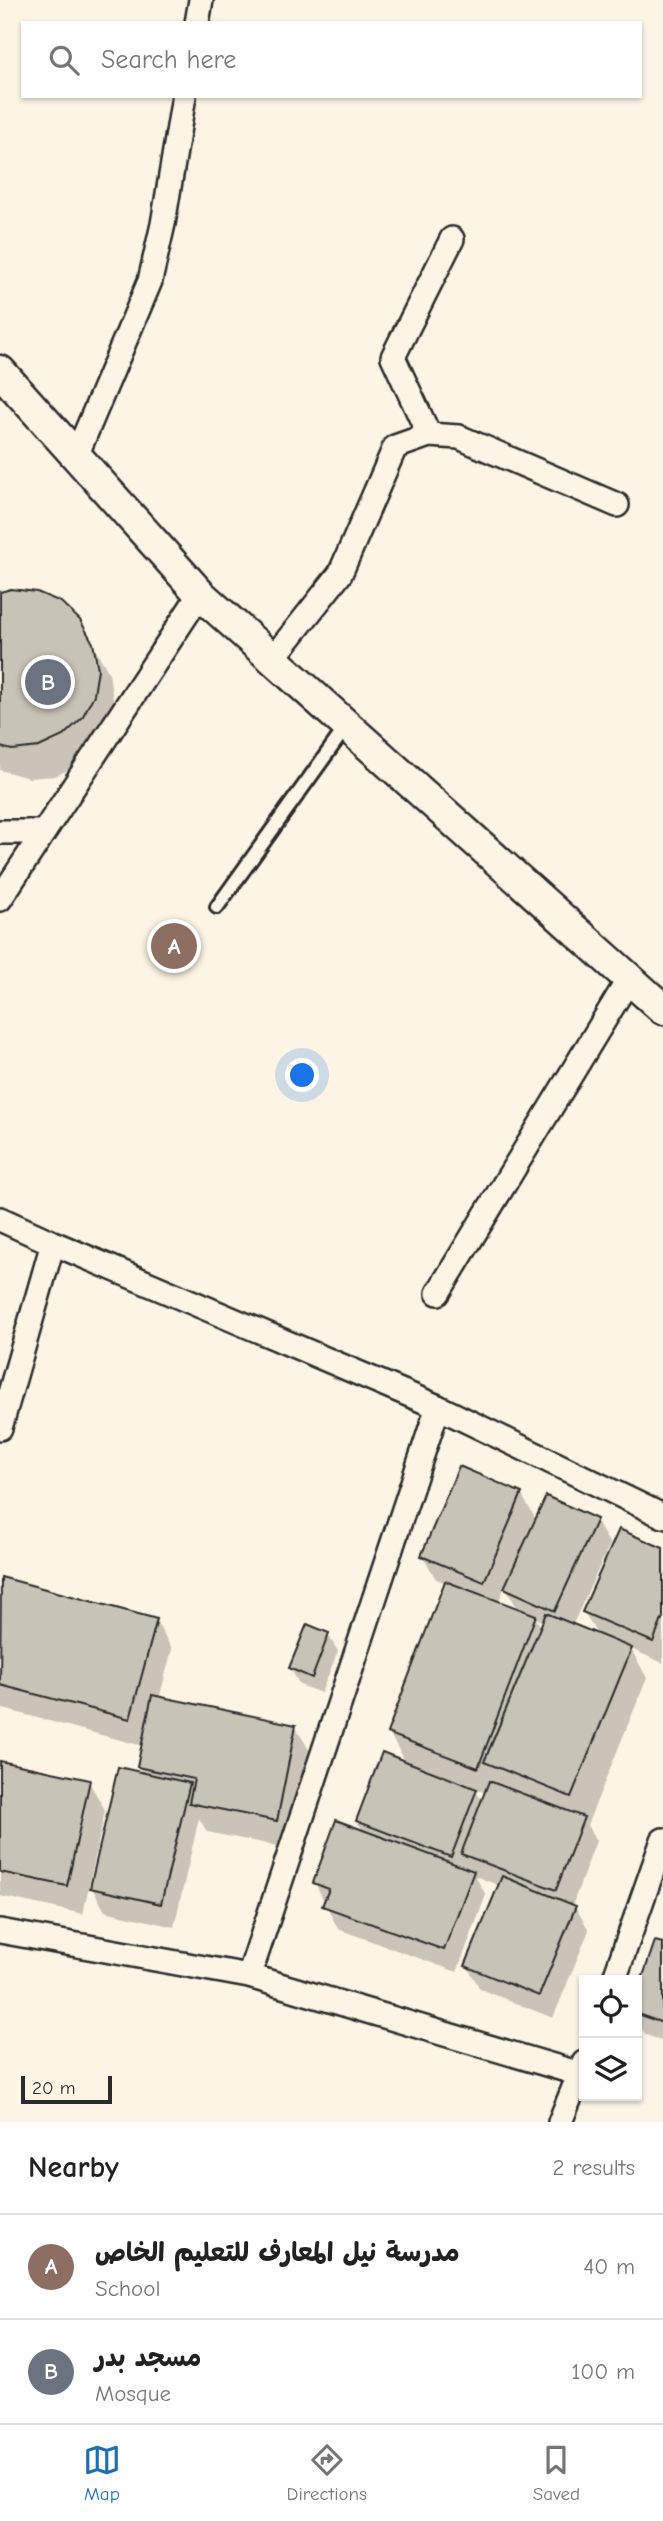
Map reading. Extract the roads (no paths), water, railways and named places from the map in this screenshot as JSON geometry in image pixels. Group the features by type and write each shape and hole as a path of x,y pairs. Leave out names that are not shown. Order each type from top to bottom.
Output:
{"street":[{"path":"197,21 201,0"},
{"path":"76,456 150,281 163,224 184,98"},
{"path":"429,435 393,357 452,239"},
{"path":"0,371 200,594 663,1009"},
{"path":"271,660 340,574 395,447 429,435 459,437 617,505"},
{"path":"0,899 200,594"},
{"path":"0,832 44,832"},
{"path":"438,1293 629,979"},
{"path":"0,1219 438,1407 663,1516"},
{"path":"0,1428 52,1243"},
{"path":"249,1976 438,1407"},
{"path":"616,1975 663,1840"},
{"path":"0,1931 249,1976 579,2068"},
{"path":"560,2122 579,2076"}],"lane":[{"path":"218,907 346,727"}],"place":[{"name":"مسجد بدر","path":"48,682"},
{"name":"مدرسة نيل المعارف للتعليم الخاص","path":"174,946"}]}
